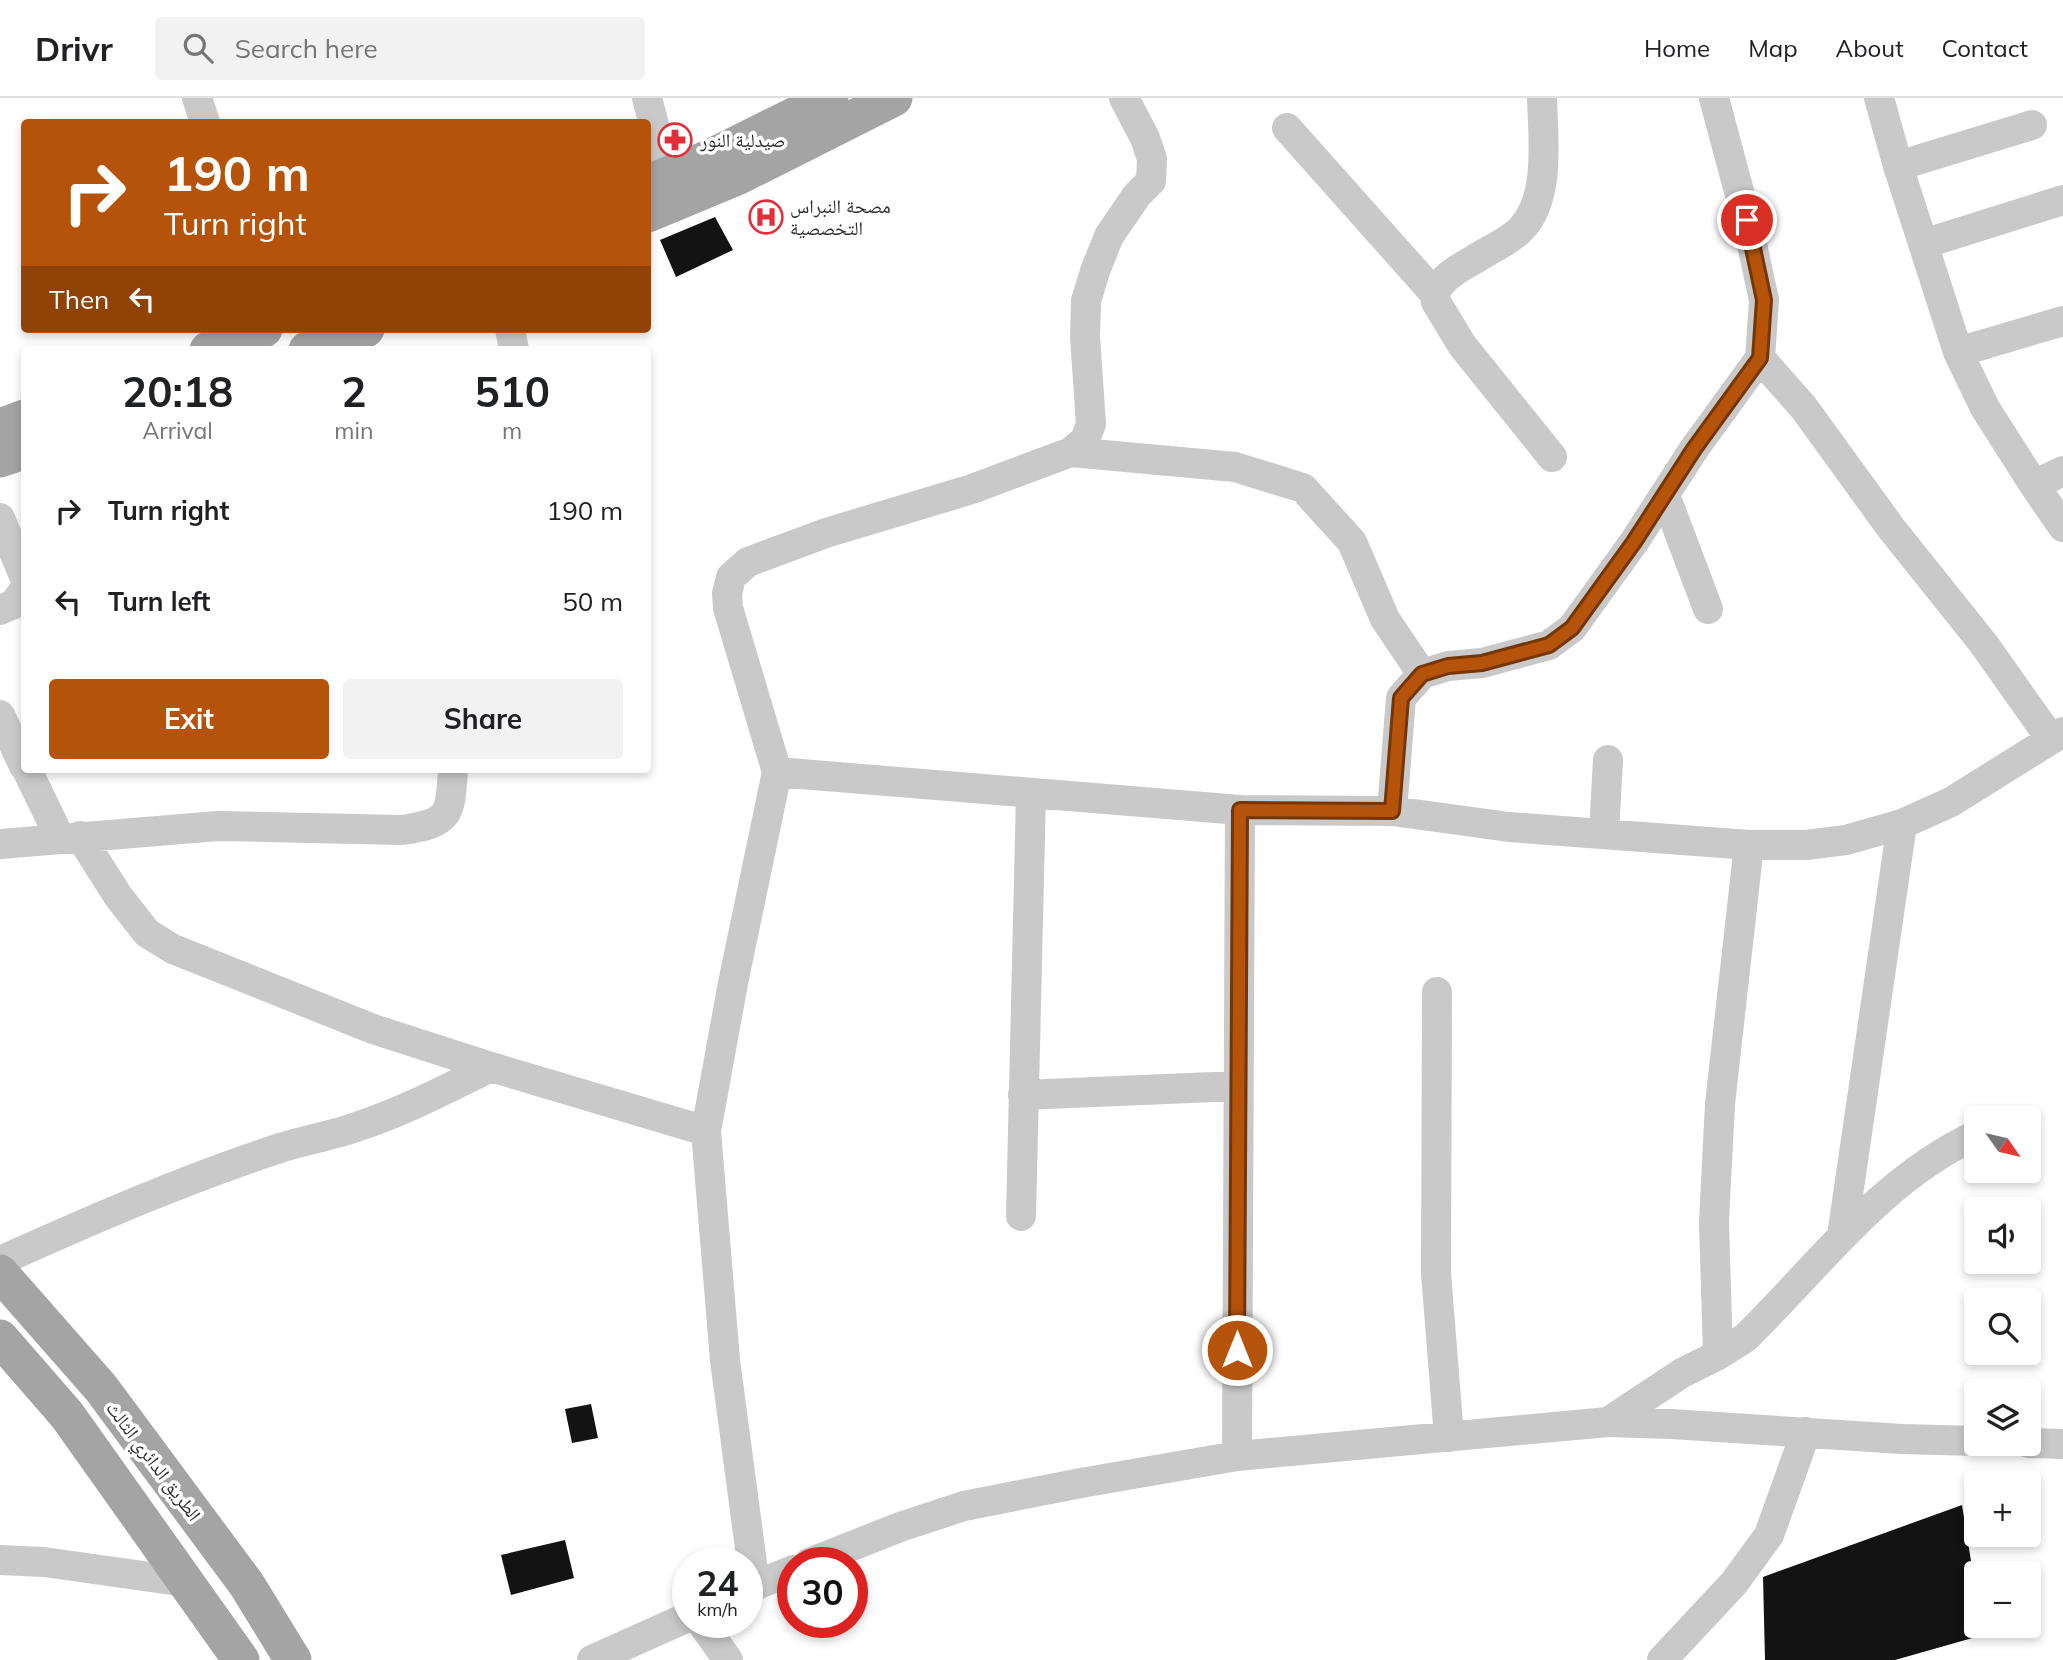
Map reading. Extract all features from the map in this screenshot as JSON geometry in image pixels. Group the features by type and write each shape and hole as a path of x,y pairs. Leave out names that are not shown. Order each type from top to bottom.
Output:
{"main road":[{"path":"657,179 709,158 830,98"},
{"path":"651,213 737,177 894,98"},
{"path":"219,346 253,333"},
{"path":"318,346 355,333"},
{"path":"0,427 21,419"},
{"path":"0,459 21,451"},
{"name":"الطريق الدائري الثالث","path":"0,1273 101,1388 247,1585 293,1660"},
{"path":"0,1338 67,1415 241,1660"}],"street":[{"path":"197,98 204,119"},
{"path":"647,98 650,119"},
{"path":"746,1547 725,1360 706,1131 777,772 727,594 732,578 748,562 826,533 972,489 1072,452 1084,440 1091,424 1085,337 1086,301 1110,236 1137,195 1151,181 1152,159 1145,138 1124,98"},
{"path":"1434,293 1440,282 1521,230 1531,214 1541,188 1542,98"},
{"path":"1392,811 1401,698 1422,674 1448,666 1482,663 1549,645 1572,628 1634,542 1694,449 1760,358 1764,300 1747,220 1714,98"},
{"path":"1879,98 1958,352 1985,408 2063,527"},
{"path":"1898,166 2032,125"},
{"path":"1287,128 1434,293 1436,302 1469,355 1552,457"},
{"path":"651,130 657,179"},
{"path":"1923,244 2063,200"},
{"path":"1958,352 2063,321"},
{"path":"777,772 1240,810 1392,811 1509,827 1749,845 1807,845 1846,840 1902,824 1951,802 2057,736 1891,528 1804,408 1760,358"},
{"path":"1072,452 1235,467 1303,488 1352,542 1385,619 1422,674"},
{"path":"2034,485 2063,471"},
{"path":"1665,495 1708,609"},
{"path":"0,519 21,569"},
{"path":"0,610 14,604 21,594"},
{"path":"0,715 21,758"},
{"path":"1604,833 1608,760"},
{"path":"29,773 70,837 147,933 173,949 297,996 373,1029 706,1131"},
{"path":"0,844 218,826 402,830 430,826 443,818 451,802 453,773"},
{"path":"1021,1216 1031,793"},
{"path":"1237,1456 1240,810"},
{"path":"1842,1236 1902,824"},
{"path":"1718,1355 1714,1222 1720,1104 1749,845"},
{"path":"1437,992 1436,1273 1449,1437"},
{"path":"0,1261 108,1213 210,1173 279,1148 359,1126 491,1067"},
{"path":"1023,1095 1238,1086"},
{"path":"1608,1422 1682,1373 1745,1338 1890,1188 1951,1146 1964,1140"},
{"path":"849,1547 964,1506 1237,1456 1608,1422 1964,1440"},
{"path":"1662,1660 1734,1583 1769,1535 1806,1432"},
{"path":"2041,1443 2063,1444"},
{"path":"0,1560 44,1562 186,1582"},
{"path":"592,1660 672,1624"},
{"path":"712,1638 727,1660"}],"building":[{"path":"715,217 733,250 676,277 660,240"},
{"path":"591,1404 598,1438 572,1443 565,1409"},
{"path":"1962,1505 1964,1547 1969,1547 1971,1561 1964,1561 1964,1638 1972,1638 1895,1660 1765,1660 1763,1577"},
{"path":"565,1540 574,1578 511,1595 501,1555"}],"place":[{"name":"صيدلية النور","path":"675,140"},
{"name":"مصحة النبراس التخصصية","path":"766,217"}],"route":[{"path":"1237,1350 1240,810 1392,811 1401,698 1422,674 1448,666 1482,663 1549,645 1572,628 1634,542 1694,449 1760,358 1764,300 1747,220"}]}
